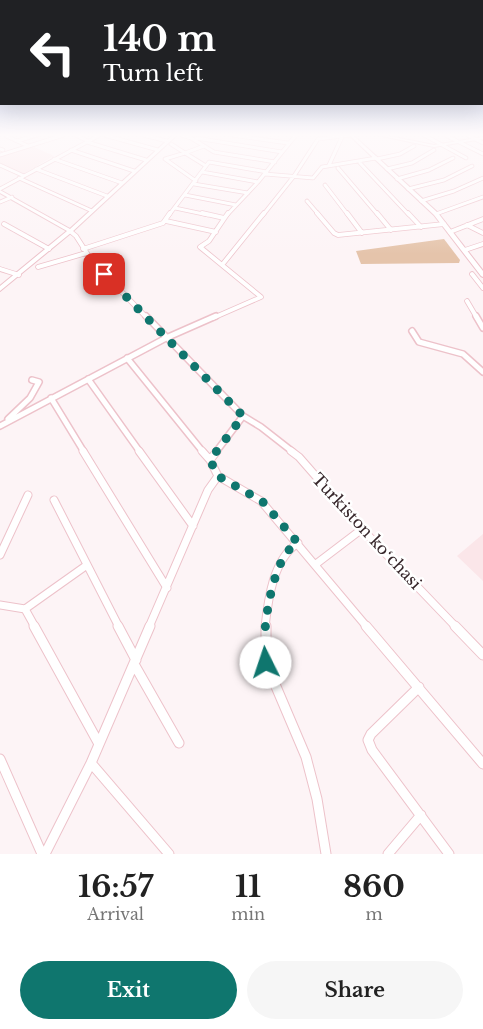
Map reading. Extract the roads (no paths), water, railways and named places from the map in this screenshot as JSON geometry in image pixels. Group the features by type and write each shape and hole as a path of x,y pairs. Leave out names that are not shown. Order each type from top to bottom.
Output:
{"street":[{"path":"51,175 107,196"},
{"path":"99,175 122,183"},
{"path":"0,290 70,231 130,175"},
{"path":"186,175 195,182 248,193"},
{"path":"38,267 159,225 166,221 200,175"},
{"path":"218,175 258,182"},
{"path":"0,426 166,338 261,297 200,248 209,241 224,218 264,175"},
{"path":"283,175 313,178 316,175"},
{"path":"344,175 391,230"},
{"path":"371,175 421,227"},
{"path":"392,175 436,214 483,274"},
{"path":"397,179 411,175"},
{"path":"408,189 444,180 454,175"},
{"path":"24,176 0,190 70,231"},
{"path":"222,265 294,176"},
{"path":"18,178 92,211"},
{"path":"421,201 454,191 483,178"},
{"path":"325,185 362,233"},
{"path":"185,195 236,205"},
{"path":"0,202 12,197"},
{"path":"436,214 483,197"},
{"path":"307,201 334,233 341,235 444,224"},
{"path":"175,208 224,218"},
{"path":"450,232 483,219"},
{"path":"166,221 216,232"},
{"path":"4,224 48,249"},
{"path":"467,225 483,233"},
{"name":"Turkiston koʻchasi","path":"70,231 76,236 85,251 166,338 243,416 262,427 299,456 362,529 483,655"},
{"path":"464,250 483,244"},
{"path":"0,270 19,275"},
{"path":"472,274 483,288"},
{"path":"467,301 483,328"},
{"path":"412,331 420,342 463,354 483,372"},
{"path":"127,358 210,460 218,476 262,501 483,764"},
{"path":"88,379 193,526"},
{"path":"0,426 30,398 39,382 32,380"},
{"path":"51,398 166,588"},
{"path":"210,460 243,416"},
{"path":"43,854 91,763 208,490 218,476"},
{"path":"0,555 28,495"},
{"path":"54,500 135,662 179,743"},
{"path":"316,564 362,529"},
{"path":"298,543 284,556 274,582 263,650 266,663 306,757 317,799 326,854"},
{"path":"0,605 25,609 87,565"},
{"path":"25,609 99,744"},
{"path":"418,687 371,734 368,740 372,750 449,854"},
{"path":"0,759 43,854"},
{"path":"91,763 168,854"},
{"path":"388,854 421,815"}]}
